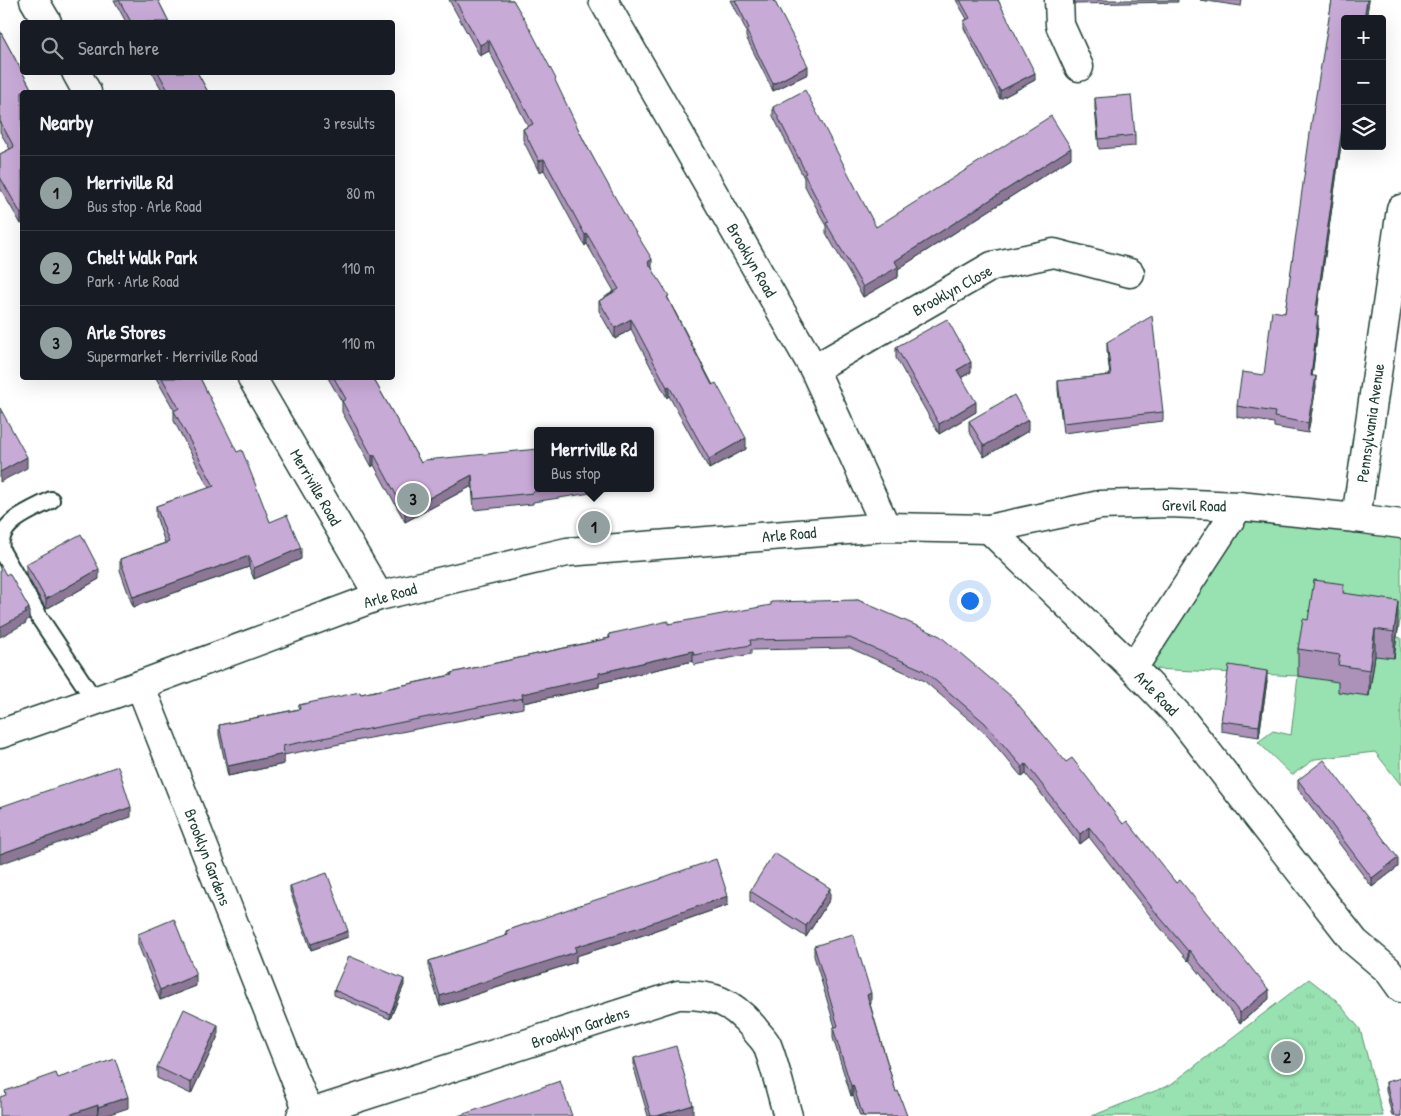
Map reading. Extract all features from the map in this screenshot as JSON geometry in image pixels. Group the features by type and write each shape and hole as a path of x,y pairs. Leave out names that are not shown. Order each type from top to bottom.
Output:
{"street":[{"path":"34,0 46,20"},
{"name":"Brooklyn Road","path":"603,0 814,369 886,527"},
{"path":"1059,0 1060,25 1079,68"},
{"path":"78,75 86,90"},
{"name":"Pennsylvania Avenue","path":"1356,518 1401,209"},
{"name":"Brooklyn Close","path":"814,369 992,266 1054,253 1130,273"},
{"name":"Merriville Road","path":"253,380 379,596"},
{"name":"Grevil Road","path":"989,529 1100,505 1169,503 1239,506 1401,524"},
{"path":"1132,668 1239,506"},
{"name":"Arle Road","path":"0,734 140,685 379,596 567,552 886,527 989,529 1181,718 1355,942 1388,970 1401,988"},
{"name":"Brooklyn Gardens","path":"140,685 305,1115 678,995 696,994 712,997 728,1004 742,1014 766,1043 788,1116"}],"lane":[{"path":"51,500 10,525 4,532 1,541 2,552 39,616 95,701"}],"green space":[{"path":"1239,506 1401,524 1401,615 1397,637 1401,638 1401,785 1375,752 1315,759 1292,775 1258,742 1273,731 1291,735 1298,676 1133,668"},
{"path":"1309,979 1336,1000 1360,1029 1383,1116 1092,1116 1170,1085"}],"building":[{"path":"119,0 158,0 168,20 130,20"},
{"path":"455,0 513,0 556,79 584,141 632,228 652,259 648,262 669,296 667,297 712,385 716,383 746,438 709,459 669,386 667,387 631,319 615,328 599,301 619,289 587,234 585,235 544,159 539,161 523,129 533,124 489,40 480,45"},
{"path":"735,0 774,0 808,66 773,84 746,30 749,28"},
{"path":"960,0 998,0 1035,73 1000,91 964,21 970,18"},
{"path":"1332,0 1367,0 1365,15 1341,15 1341,135 1315,316 1318,316 1311,376 1316,376 1308,423 1274,417 1275,412 1237,406 1242,372 1264,375 1272,311 1285,313 1312,119"},
{"path":"0,31 20,68 20,75 24,75 32,90 20,90 20,212 0,177 0,154 14,147 0,121"},
{"path":"160,75 199,75 207,90 168,90"},
{"path":"805,90 876,227 1051,116 1071,148 895,261 898,267 863,287 826,223 829,222 773,107"},
{"path":"1131,95 1135,135 1099,139 1095,98"},
{"path":"1152,316 1163,412 1063,423 1058,381 1111,375 1107,342"},
{"path":"947,319 971,362 957,370 976,402 939,424 896,347"},
{"path":"163,380 201,380 237,452 242,450 270,522 287,515 301,548 254,568 249,556 133,597 120,559 169,542 156,506 214,486 174,411 179,408"},
{"path":"335,380 374,380 421,463 425,460 534,449 534,492 474,499 472,475 405,511 342,401 346,399"},
{"path":"1014,395 1028,420 984,446 969,421"},
{"path":"0,408 27,457 0,472"},
{"path":"81,534 99,569 46,599 26,564"},
{"path":"0,564 6,575 9,573 29,608 25,611 26,613 0,627"},
{"path":"1314,580 1344,584 1343,593 1398,601 1394,632 1375,629 1369,670 1338,665 1340,655 1298,649 1303,619 1308,620"},
{"path":"858,600 940,636 1012,697 1066,762 1072,758 1123,824 1127,821 1176,883 1180,880 1269,990 1240,1013 1153,909 1089,827 1080,834 1026,764 1022,767 985,723 923,670 850,638 750,640 751,645 694,655 693,651 599,673 599,677 522,694 523,698 283,746 284,754 228,766 219,725 300,709 299,705 452,675 451,673 610,638 609,634 668,621 668,624 771,605 771,602"},
{"path":"1229,665 1267,671 1259,726 1221,721"},
{"path":"1324,760 1398,858 1372,878 1298,780"},
{"path":"118,766 131,807 0,854 0,807"},
{"path":"774,853 830,888 806,926 750,891"},
{"path":"716,859 728,896 653,923 575,947 576,952 440,996 429,961 508,935 506,931"},
{"path":"327,873 348,931 311,944 290,886"},
{"path":"174,919 196,975 160,990 138,934"},
{"path":"853,934 871,993 867,995 896,1092 898,1091 907,1116 863,1116 853,1085 851,1086 833,1028 838,1026 814,946"},
{"path":"349,956 404,979 390,1014 334,990"},
{"path":"184,1009 218,1025 191,1083 157,1067"},
{"path":"676,1046 693,1105 657,1116 651,1116 634,1058"},
{"path":"115,1059 128,1097 66,1116 0,1116 0,1097 6,1095 5,1091 56,1073 58,1078"},
{"path":"1401,1078 1401,1116 1394,1116 1386,1082"},
{"path":"560,1081 572,1116 458,1116"}],"place":[{"name":"Arle Stores","path":"413,499"},
{"name":"Merriville Rd","path":"594,527"},
{"name":"Chelt Walk Park","path":"1287,1057"}]}
